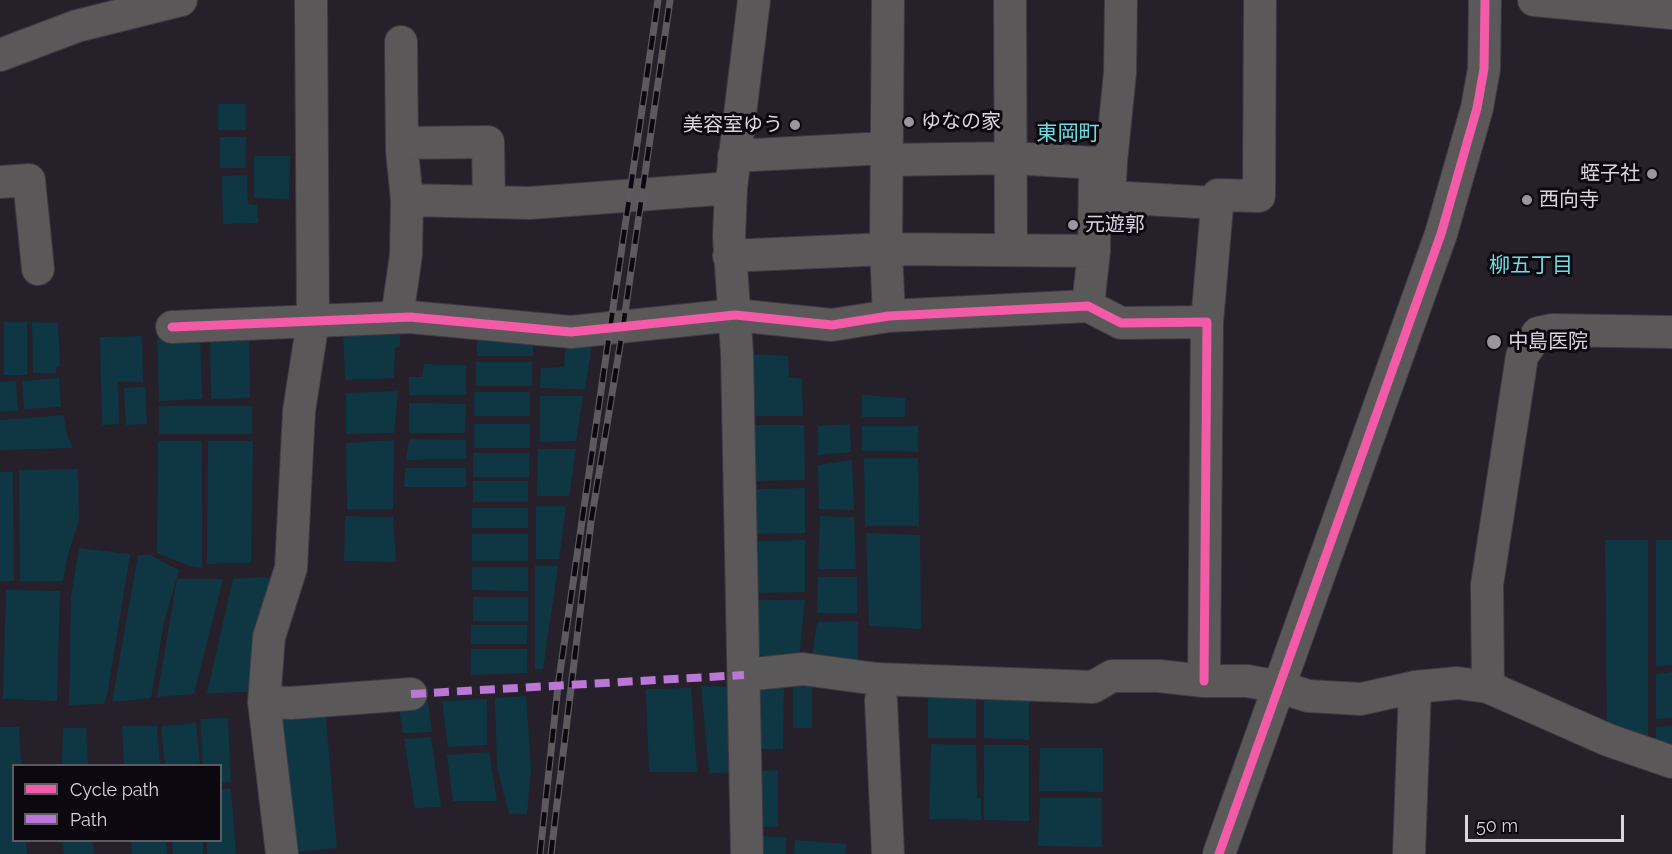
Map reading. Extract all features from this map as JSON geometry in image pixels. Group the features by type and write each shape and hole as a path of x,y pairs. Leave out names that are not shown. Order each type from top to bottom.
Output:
{"street":[{"path":"0,55 77,26 181,0"},
{"path":"282,854 264,702 269,637 291,568 298,411 313,321 311,0"},
{"path":"747,854 735,315 729,256 734,156 754,0"},
{"path":"888,0 886,249 889,316"},
{"path":"1010,0 1011,250"},
{"path":"1088,306 1103,163 1120,73 1120,0"},
{"path":"1204,681 1207,322 1216,203 1218,195 1259,196 1260,0"},
{"path":"1219,854 1441,234 1477,108 1482,78 1485,0"},
{"path":"1534,0 1672,13"},
{"path":"397,317 406,255 408,200 402,143 401,42"},
{"path":"402,143 488,142 489,202"},
{"path":"734,156 886,154 1103,163"},
{"path":"1103,163 1109,197 1216,203"},
{"path":"0,182 29,180 38,269"},
{"path":"408,200 530,203 731,188"},
{"path":"729,256 886,249 1094,252"},
{"path":"172,327 397,317 571,332 735,315 832,325 889,316 1088,306 1121,323 1207,322"},
{"path":"1488,687 1487,585 1522,356 1538,333 1552,330 1672,332"},
{"path":"744,675 802,669 877,679 1093,687 1112,676 1159,676 1204,681 1247,681 1280,687 1308,696 1361,699 1415,687 1457,683 1488,687 1608,740 1672,762"},
{"path":"1409,854 1415,687"},
{"path":"264,702 291,703 411,694"},
{"path":"881,700 888,854"}],"water":[{"path":"218,104 246,104 246,130 218,130"},
{"path":"220,137 246,137 246,168 220,168"},
{"path":"254,156 290,156 289,199 254,198"},
{"path":"247,175 248,204 257,205 258,223 223,224 222,176"},
{"path":"4,322 27,322 27,375 4,375"},
{"path":"32,322 58,323 60,365 56,368 56,373 33,373"},
{"path":"400,326 400,347 395,348 394,378 345,380 343,329"},
{"path":"200,335 202,399 159,401 157,337"},
{"path":"249,335 250,398 211,399 210,336"},
{"path":"477,335 533,335 533,356 477,356"},
{"path":"142,336 143,382 118,382 119,424 102,425 100,337"},
{"path":"566,338 593,338 585,389 540,388 541,368 564,367"},
{"path":"746,354 788,356 789,377 802,379 803,416 751,416"},
{"path":"476,362 532,362 532,386 476,386"},
{"path":"424,364 466,365 466,395 409,395 409,377 422,377"},
{"path":"59,378 61,407 24,409 22,381"},
{"path":"16,381 18,411 0,412 0,382"},
{"path":"145,387 147,424 126,425 124,388"},
{"path":"398,391 394,433 346,434 346,393"},
{"path":"474,392 530,392 530,416 474,416"},
{"path":"862,395 905,398 905,417 862,417"},
{"path":"540,396 583,396 576,441 540,442"},
{"path":"409,403 466,404 465,433 409,433"},
{"path":"159,406 252,406 252,434 159,434"},
{"path":"64,415 66,432 73,448 0,450 0,420"},
{"path":"474,424 530,424 530,448 474,448"},
{"path":"850,424 851,452 818,455 818,426"},
{"path":"753,425 804,425 805,480 754,481"},
{"path":"862,426 918,426 918,452 862,451"},
{"path":"409,439 466,440 466,459 406,460"},
{"path":"394,440 393,509 347,509 346,443"},
{"path":"158,441 202,441 202,568 190,566 157,553"},
{"path":"208,441 253,441 251,563 207,564"},
{"path":"538,449 576,449 569,496 537,496"},
{"path":"473,453 529,453 529,477 473,477"},
{"path":"864,458 918,458 919,526 865,526"},
{"path":"852,460 854,510 819,509 818,465"},
{"path":"405,468 466,468 466,487 404,487"},
{"path":"78,469 79,520 68,554 63,581 20,581 19,470"},
{"path":"0,472 13,472 14,581 0,581"},
{"path":"473,481 528,481 528,502 473,502"},
{"path":"805,488 805,533 757,534 756,489"},
{"path":"536,506 566,506 559,559 536,559"},
{"path":"472,508 528,508 528,528 472,528"},
{"path":"345,516 393,517 396,562 344,561"},
{"path":"820,516 854,517 856,569 818,569"},
{"path":"866,533 920,535 921,629 869,626"},
{"path":"472,534 528,534 528,561 472,561"},
{"path":"805,540 805,592 756,593 756,541"},
{"path":"1605,540 1648,540 1648,746 1607,733"},
{"path":"1656,540 1672,540 1672,665 1656,666"},
{"path":"79,548 130,554 104,704 69,705 71,597"},
{"path":"138,555 150,555 179,570 164,622 151,698 112,702"},
{"path":"535,566 558,566 543,669 535,669"},
{"path":"472,567 528,567 528,591 472,590"},
{"path":"260,577 279,579 255,673 247,692 207,693 233,579"},
{"path":"818,577 857,577 857,613 817,613"},
{"path":"177,579 223,579 194,694 157,697"},
{"path":"6,590 60,591 57,701 3,699"},
{"path":"473,597 528,597 528,621 473,621"},
{"path":"756,600 805,600 799,657 754,655"},
{"path":"858,621 858,663 812,658 817,622"},
{"path":"471,625 527,625 527,644 471,644"},
{"path":"471,649 527,649 527,673 471,675"},
{"path":"1672,672 1672,718 1656,719 1656,674"},
{"path":"784,683 783,749 756,749 753,684"},
{"path":"793,683 812,683 812,728 793,728"},
{"path":"701,686 734,687 740,772 709,773"},
{"path":"691,688 697,772 649,772 646,689"},
{"path":"928,691 976,699 976,738 928,738"},
{"path":"984,695 1029,696 1029,740 984,738"},
{"path":"526,696 531,769 527,814 509,814 497,766 495,698"},
{"path":"487,699 487,745 448,747 442,701"},
{"path":"428,702 432,732 403,733 398,703"},
{"path":"325,708 337,848 294,852 276,711"},
{"path":"228,718 231,782 222,783 222,764 203,764 200,719"},
{"path":"196,723 200,764 165,764 161,726"},
{"path":"122,726 157,726 160,764 124,764"},
{"path":"1672,726 1672,755 1656,749 1656,727"},
{"path":"0,727 19,727 21,764 12,764 12,842 26,842 27,854 0,854"},
{"path":"63,728 86,728 88,764 62,764"},
{"path":"431,737 441,807 415,808 404,739"},
{"path":"931,744 976,745 977,797 981,799 981,820 929,819"},
{"path":"984,745 1029,745 1029,821 984,820"},
{"path":"1040,748 1103,748 1103,792 1039,791"},
{"path":"489,752 497,801 453,801 447,755"},
{"path":"778,770 778,827 759,827 757,771"},
{"path":"222,789 231,789 236,854 207,854 207,842 222,842"},
{"path":"1040,798 1102,798 1102,847 1038,846"},
{"path":"756,836 786,837 786,854 756,854"},
{"path":"795,840 846,844 846,854 794,854"},
{"path":"62,842 93,842 94,854 64,854"},
{"path":"131,842 166,842 167,854 132,854"},
{"path":"172,842 203,842 203,854 173,854"}],"railway":[{"path":"540,854 558,686 658,0"},
{"path":"551,854 591,522 623,327 670,0"}],"marked path":[{"path":"411,694 744,675"}],"cycle path":[{"path":"1219,854 1441,234 1477,108 1484,69 1485,0"},
{"path":"172,327 410,317 571,332 735,315 832,325 889,316 1088,306 1121,323 1207,322 1204,681"}],"place":[{"name":"ゆなの家","path":"909,122"},
{"name":"美容室ゆう","path":"795,125"},
{"name":"蛭子社","path":"1652,174"},
{"name":"西向寺","path":"1527,200"},
{"name":"元遊郭","path":"1073,225"},
{"name":"中島医院","path":"1494,342"}],"district":[{"name":"東岡町","path":"1068,134"},
{"name":"柳五丁目","path":"1531,266"}]}
